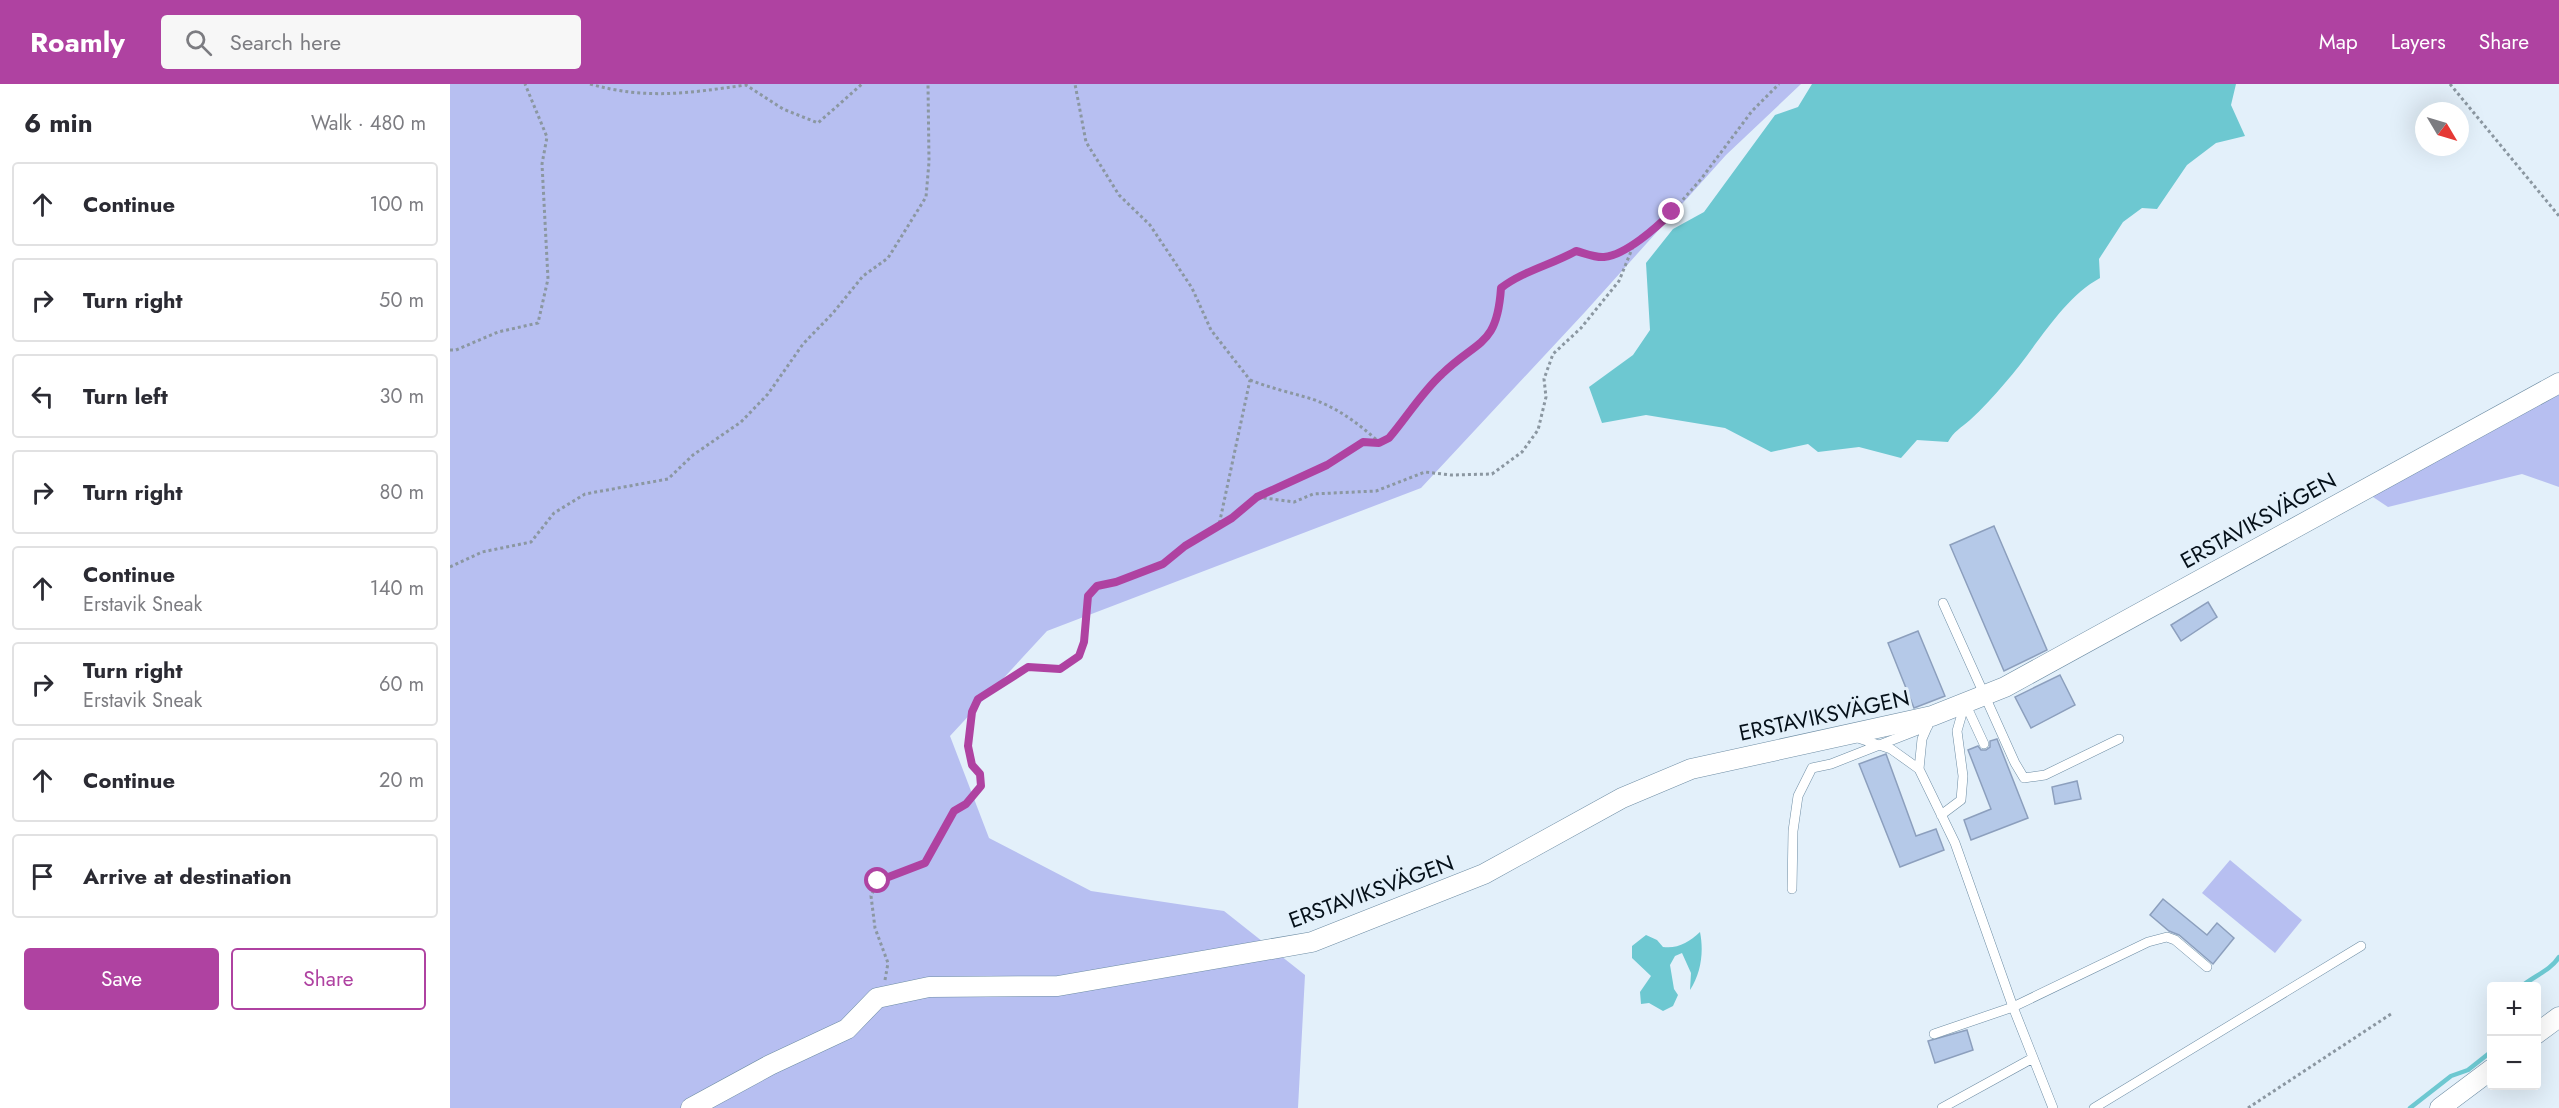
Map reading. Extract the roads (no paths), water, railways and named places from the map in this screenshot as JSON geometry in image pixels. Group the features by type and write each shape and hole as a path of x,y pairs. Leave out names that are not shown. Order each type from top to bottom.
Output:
{"street":[{"name":"ERSTAVIKSVÄGEN","path":"692,1108 770,1065 848,1029 877,998 929,987 1058,986 1312,942 1484,874 1622,798 1691,769 1847,734 1930,721 1965,703 2005,687 2559,383"},
{"path":"2541,1030 2559,1017"},
{"path":"2440,1108 2487,1073"}],"lane":[{"path":"1943,603 2015,763 2024,778 2045,775 2119,739"},
{"path":"1965,703 1984,744"},
{"path":"1941,815 1961,800 1963,776 1957,731 1965,703"},
{"path":"1792,889 1793,831 1798,796 1812,768 1832,764 1883,745 1930,721"},
{"path":"1919,769 1922,739 1930,721"},
{"path":"1847,734 1883,745 1919,769 1955,843 2013,1007 2053,1108"},
{"path":"1934,1034 2013,1007 2148,942 2167,937 2175,940 2207,968"},
{"path":"2094,1108 2361,946"},
{"path":"1942,1108 2033,1058"}],"waterway":[{"path":"2528,982 2556,962 2559,957"},
{"path":"2410,1108 2451,1076 2468,1070 2487,1055"}]}
